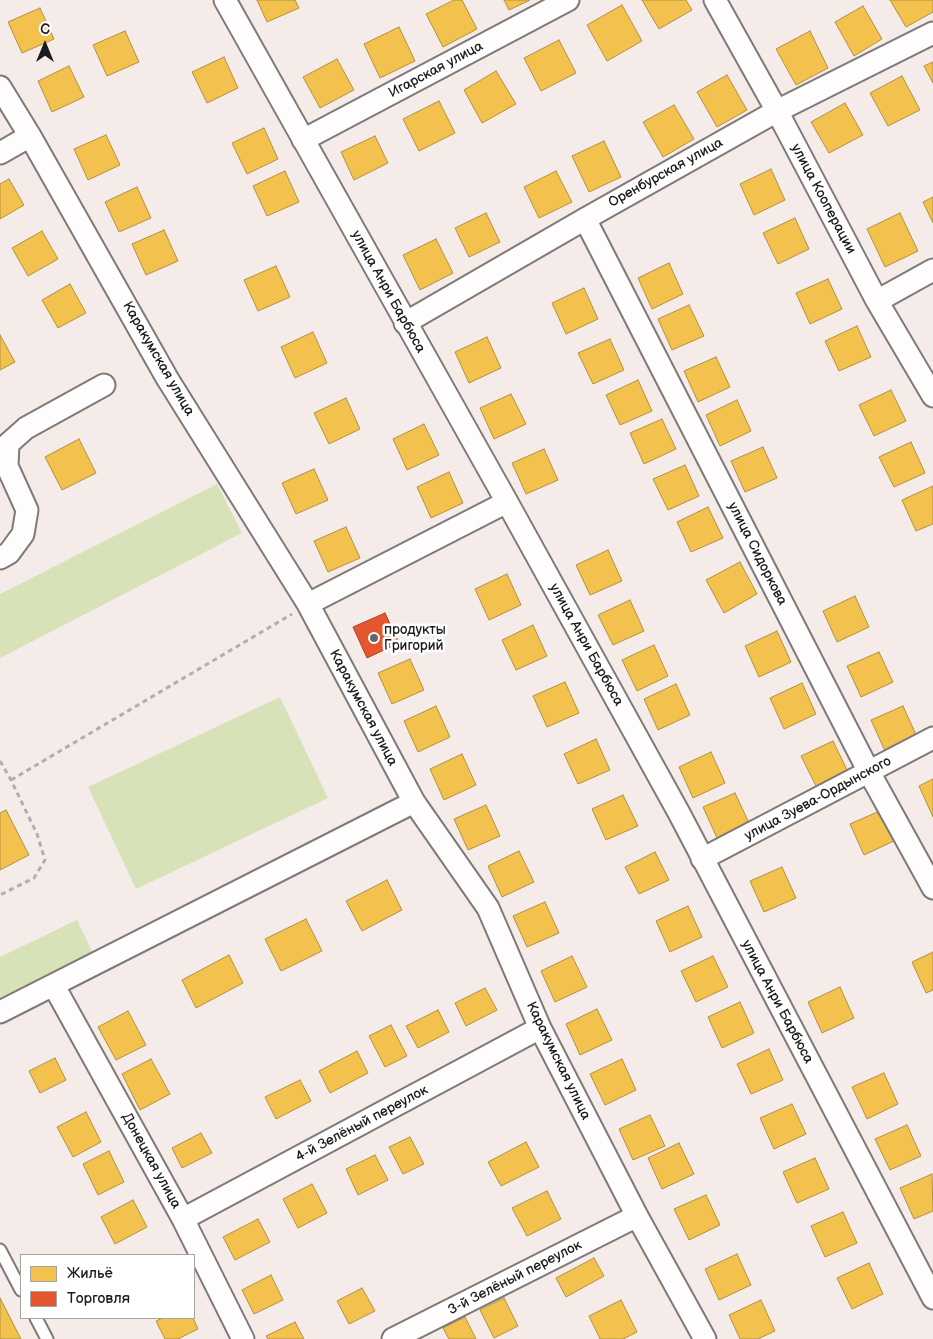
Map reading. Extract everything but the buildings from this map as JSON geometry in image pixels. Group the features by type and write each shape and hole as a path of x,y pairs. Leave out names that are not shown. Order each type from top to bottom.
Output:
{"street":[{"name":"улица Анри Барбюса","path":"225,0 679,813 933,1298"},
{"name":"Игарская улица","path":"303,140 568,0"},
{"name":"улица Кооперации","path":"714,0 777,111 877,301 933,396"},
{"name":"Оренбурская улица","path":"405,323 777,111 933,33"},
{"name":"Каракумская улица","path":"0,87 30,136 167,378 308,604 414,802 488,908 540,1028 637,1216 705,1339"},
{"path":"0,153 30,136"},
{"name":"улица Сидоркова","path":"585,219 869,772 933,888"},
{"path":"877,301 933,270"},
{"path":"0,558 8,553 23,534 27,510 7,466 8,444 26,428 104,385"},
{"path":"308,604 507,502"},
{"name":"улица Зуева-Ордынского","path":"702,859 933,738"},
{"path":"0,1012 414,802"},
{"name":"Донецкая улица","path":"54,986 183,1219 242,1339"},
{"name":"4-й Зелёный переулок","path":"183,1219 540,1028"},
{"name":"3-й Зелёный переулок","path":"393,1339 637,1216"}],"lane":[{"path":"0,1250 20,1288"},
{"path":"37,1319 47,1339"}],"path":[{"path":"11,780 308,604"},
{"path":"0,761 37,834 45,860 34,878 0,895"}],"green space":[{"path":"217,484 242,533 0,658 0,594"},
{"path":"280,697 328,798 136,889 88,787"},
{"path":"77,920 93,953 0,998 0,957"}],"place":[{"name":"продукты Григорий","path":"374,638"}]}
